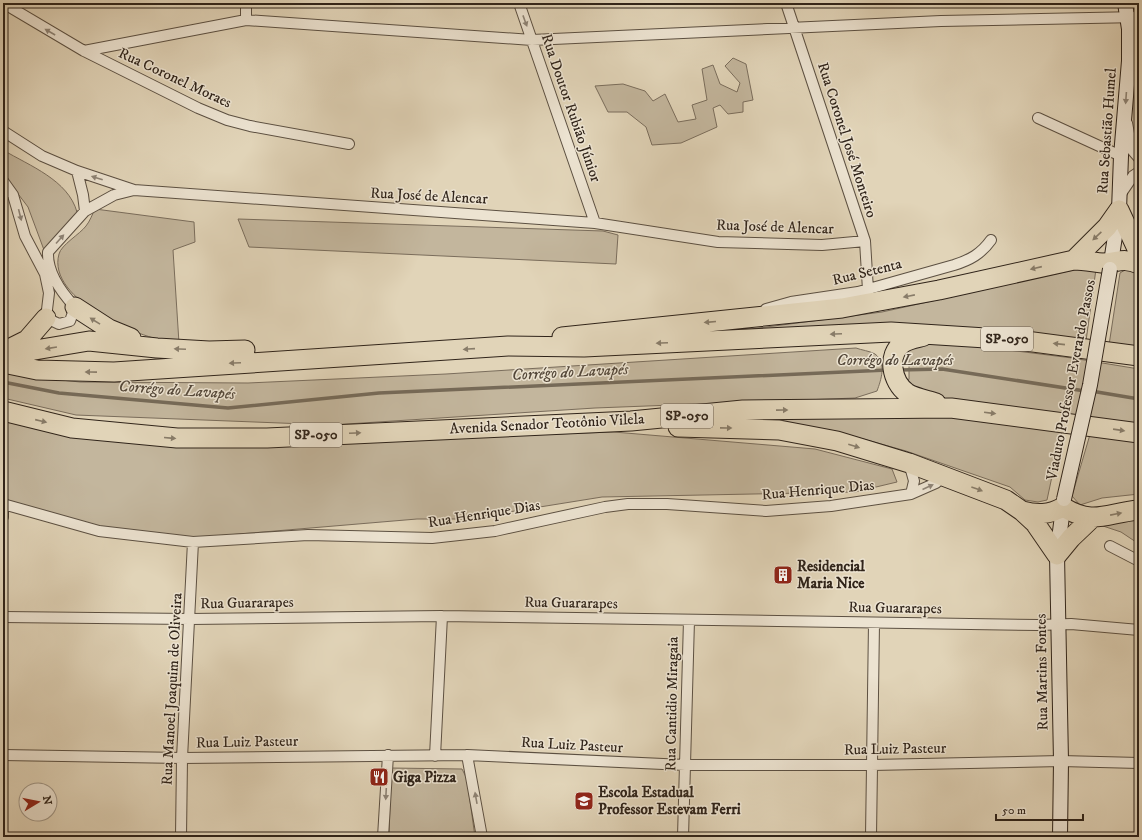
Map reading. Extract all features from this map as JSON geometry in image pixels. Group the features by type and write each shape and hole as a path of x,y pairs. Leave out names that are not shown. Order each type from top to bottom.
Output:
{"highway":[{"path":"1120,203 1139,254"},
{"path":"1074,260 1107,226 1120,203"},
{"path":"508,346 606,331 742,319 874,303 1074,260 1090,260 1111,265 1127,260 1139,264"},
{"path":"75,307 109,329 156,348"},
{"path":"5,354 28,340 46,318"},
{"name":"SP-050","path":"5,354 37,370 114,372 508,346 584,347 875,332 931,334 1056,344 1139,356"},
{"path":"931,334 903,343 895,352 893,371 897,381 909,394 951,408"},
{"path":"5,354 89,341 156,348 209,351 300,350 330,357"},
{"name":"Avenida Senador Teotônio Vilela","path":"3,412 72,428 177,438 226,439 631,421 743,410 951,408 1139,433"},
{"path":"631,421 676,427 779,430 837,441 909,463 993,494 1022,511 1035,523 1057,555 1071,538 1092,518"},
{"path":"1022,511 1035,514 1045,514 1056,511 1063,503 1081,516 1092,518 1139,510"}],"street":[{"path":"246,3 246,20"},
{"name":"Rua Doutor Rubião Júnior","path":"519,3 595,223"},
{"name":"Rua Coronel José Monteiro","path":"786,3 865,242 868,290"},
{"name":"Rua Sebastião Humel","path":"1111,265 1120,203 1121,156 1130,40 1134,18 1126,3"},
{"name":"Rua Coronel Moraes","path":"3,4 84,51 198,108 227,120 350,144"},
{"path":"84,51 246,20 532,40 941,21 1134,18"},
{"path":"1125,115 1132,150 1139,158"},
{"path":"1038,118 1121,156"},
{"name":"Rua José de Alencar","path":"3,132 42,156 77,171 134,190 595,223 729,243 822,245 865,242"},
{"path":"77,171 85,211"},
{"path":"1120,203 1133,176 1139,172"},
{"path":"3,181 13,195 25,236 47,280 49,297 46,318 56,324 67,323 70,321 75,307 54,279 48,260 48,252 85,211 114,196 134,190"},
{"name":"Rua Setenta","path":"742,319 785,304 868,290 970,260 986,248 991,240"},
{"name":"Viaduto Professor Everardo Passos","path":"1063,503 1090,385 1111,265"},
{"path":"909,463 914,481 911,494"},
{"name":"Rua Henrique Dias","path":"3,504 99,532 193,542 308,535 432,538 495,530 605,507 628,504 667,504 766,511 831,506 911,494 936,483 943,476"},
{"name":"Rua Martins Fontes","path":"1060,837 1061,761 1057,555 1063,503"},
{"path":"3,504 3,517"},
{"name":"Rua Manoel Joaquim de Oliveira","path":"181,837 182,758 193,542"},
{"path":"1110,546 1139,561"},
{"path":"435,756 442,616"},
{"name":"Rua Guararapes","path":"3,617 190,619 442,616 874,623 1071,624 1139,630"},
{"name":"Rua Cantidio Miragaia","path":"683,837 689,620"},
{"path":"871,837 874,623"},
{"name":"Rua Luiz Pasteur","path":"3,755 182,758 467,755 685,765 872,765 1061,761 1139,763"},
{"path":"383,837 388,755"},
{"path":"467,755 482,837"}],"shaded area":[{"path":"733,58 746,64 753,100 743,102 743,112 728,114 720,105 713,108 717,127 681,143 652,145 646,127 627,112 608,112 595,86 623,84 645,91 653,101 665,94 678,122 696,119 692,105 707,100 702,69 713,65 720,84 737,92 740,83 725,66"},
{"path":"3,150 36,168 57,183 72,201 77,212 44,250 28,207 3,174"},
{"path":"95,209 194,222 195,242 173,250 179,343 143,335 122,326 101,315 82,302 67,287 59,271 60,251 86,226"},
{"path":"238,219 603,231 618,235 616,264 249,247"},
{"path":"1087,267 1096,269 1086,341 689,337 882,312"},
{"path":"1128,268 1139,272 1139,350 1109,345 1120,273"},
{"path":"897,336 1072,358 1139,369 1139,431 899,395 909,379 909,355"},
{"path":"856,348 875,354 881,362 882,372 877,391 855,398 595,408 331,425 76,415 3,398 3,370 32,377 80,382 248,383 446,374"},
{"path":"3,415 323,442 614,432 815,449 892,469 897,482 855,492 602,497 465,519 417,519 192,538 99,527 3,499"},
{"path":"950,417 1062,429 1047,500 1038,502 1025,500 1010,487 906,451 842,433 762,418"},
{"path":"1091,431 1139,439 1139,494 1102,498 1080,505 1072,496"},
{"path":"1139,515 1139,544 1121,532 1094,523"},
{"path":"391,768 462,769 467,779 475,837 389,837"}],"waterway":[{"name":"Corrégo do Lavapés","path":"899,370 942,369 1085,391"},
{"name":"Corrégo do Lavapés","path":"3,382 59,393 228,408 379,393 887,370"},
{"name":"Corrégo do Lavapés","path":"1091,391 1139,399"}],"place":[{"name":"Residencial Maria Nice","path":"783,575"},
{"name":"Giga Pizza","path":"379,777"},
{"name":"Escola Estadual Professor Estevam Ferri","path":"584,801"}]}
